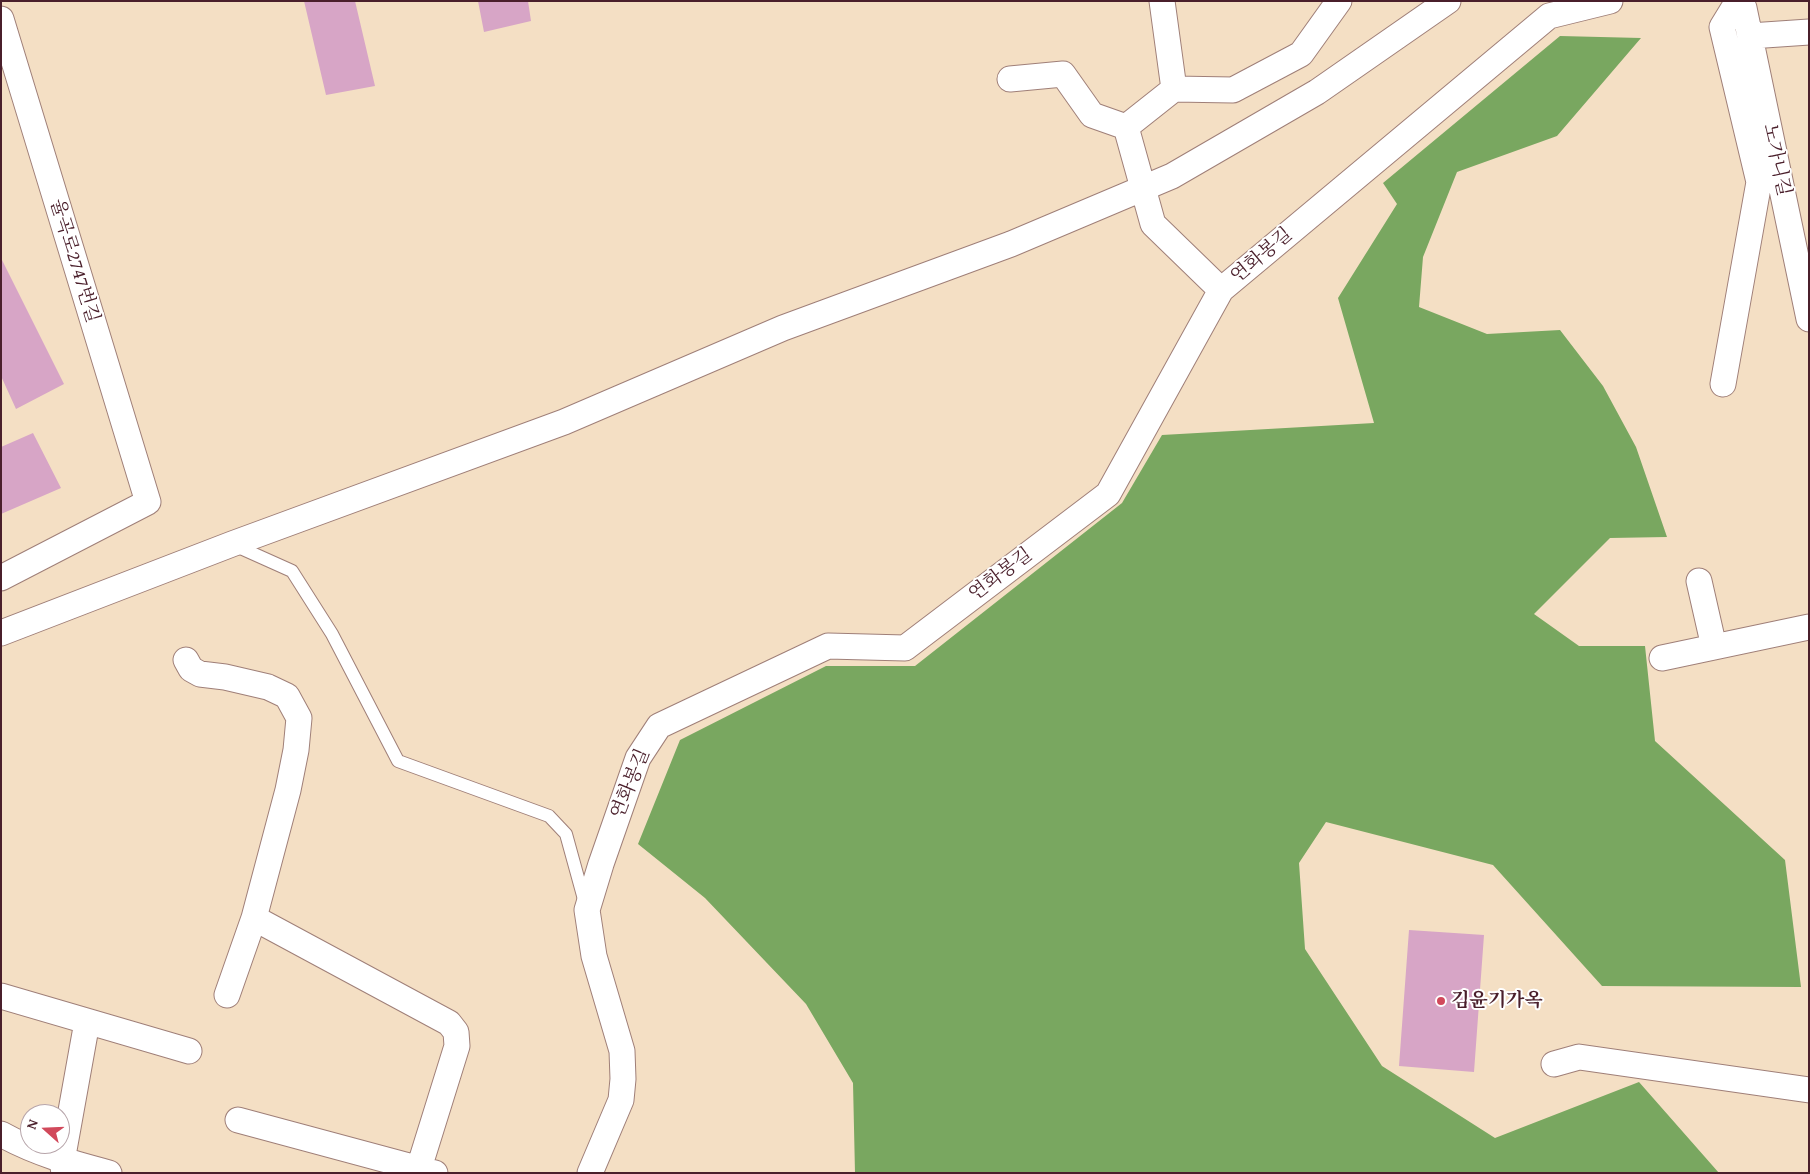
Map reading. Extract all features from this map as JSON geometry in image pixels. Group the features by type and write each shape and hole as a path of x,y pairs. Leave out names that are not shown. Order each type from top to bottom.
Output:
{"street":[{"path":"1162,1 1174,89"},
{"path":"1126,128 1174,89 1233,90 1301,54 1339,1"},
{"path":"1,633 232,544 564,422 783,328 1011,244 1172,176 1317,92 1448,1"},
{"name":"연화봉길","path":"590,1173 621,1100 623,1079 622,1051 594,956 587,910 638,758 659,726 828,646 906,648 1108,494 1221,290 1550,16 1610,1"},
{"path":"1723,384 1759,182 1722,27 1740,1"},
{"name":"노가니길","path":"1740,1 1750,36 1809,319"},
{"name":"율곡로2747번길","path":"1,19 148,502 1,578"},
{"path":"1750,36 1809,32"},
{"path":"1010,79 1063,74 1092,116 1126,128"},
{"path":"1126,128 1153,224 1221,290"},
{"path":"1699,581 1714,647"},
{"path":"1662,658 1809,627"},
{"path":"186,660 191,670 200,674 268,686 286,696 299,718 296,750 288,790 254,918 227,995"},
{"path":"238,1120 427,1170 457,1046 456,1032 449,1023 254,918"},
{"path":"1,996 189,1051"},
{"path":"63,1167 87,1022"},
{"path":"1554,1064 1579,1058 1809,1090"},
{"path":"1,1134 63,1167 109,1173"}],"lane":[{"path":"232,544 292,571 332,634 398,761 549,816 566,834 587,910"}],"green space":[{"path":"1560,36 1641,38 1557,136 1457,172 1423,257 1419,307 1487,334 1560,330 1603,386 1636,447 1667,537 1610,538 1534,614 1579,646 1645,646 1655,741 1785,860 1801,987 1602,986 1493,865 1326,822 1299,863 1305,949 1382,1066 1495,1138 1639,1082 1719,1173 855,1173 853,1083 806,1004 705,898 638,844 680,740 826,666 915,666 1122,503 1162,435 1374,423 1338,298 1397,204 1383,183"}],"building":[{"path":"304,1 355,1 375,86 326,95"},
{"path":"478,1 528,1 531,21 484,32"},
{"path":"1,258 64,384 16,409 1,376"},
{"path":"33,433 61,488 1,514 1,447"},
{"name":"김윤기가옥","path":"1409,930 1484,935 1474,1072 1399,1066"}],"place":[{"name":"김윤기가옥","path":"1441,1001"}]}
